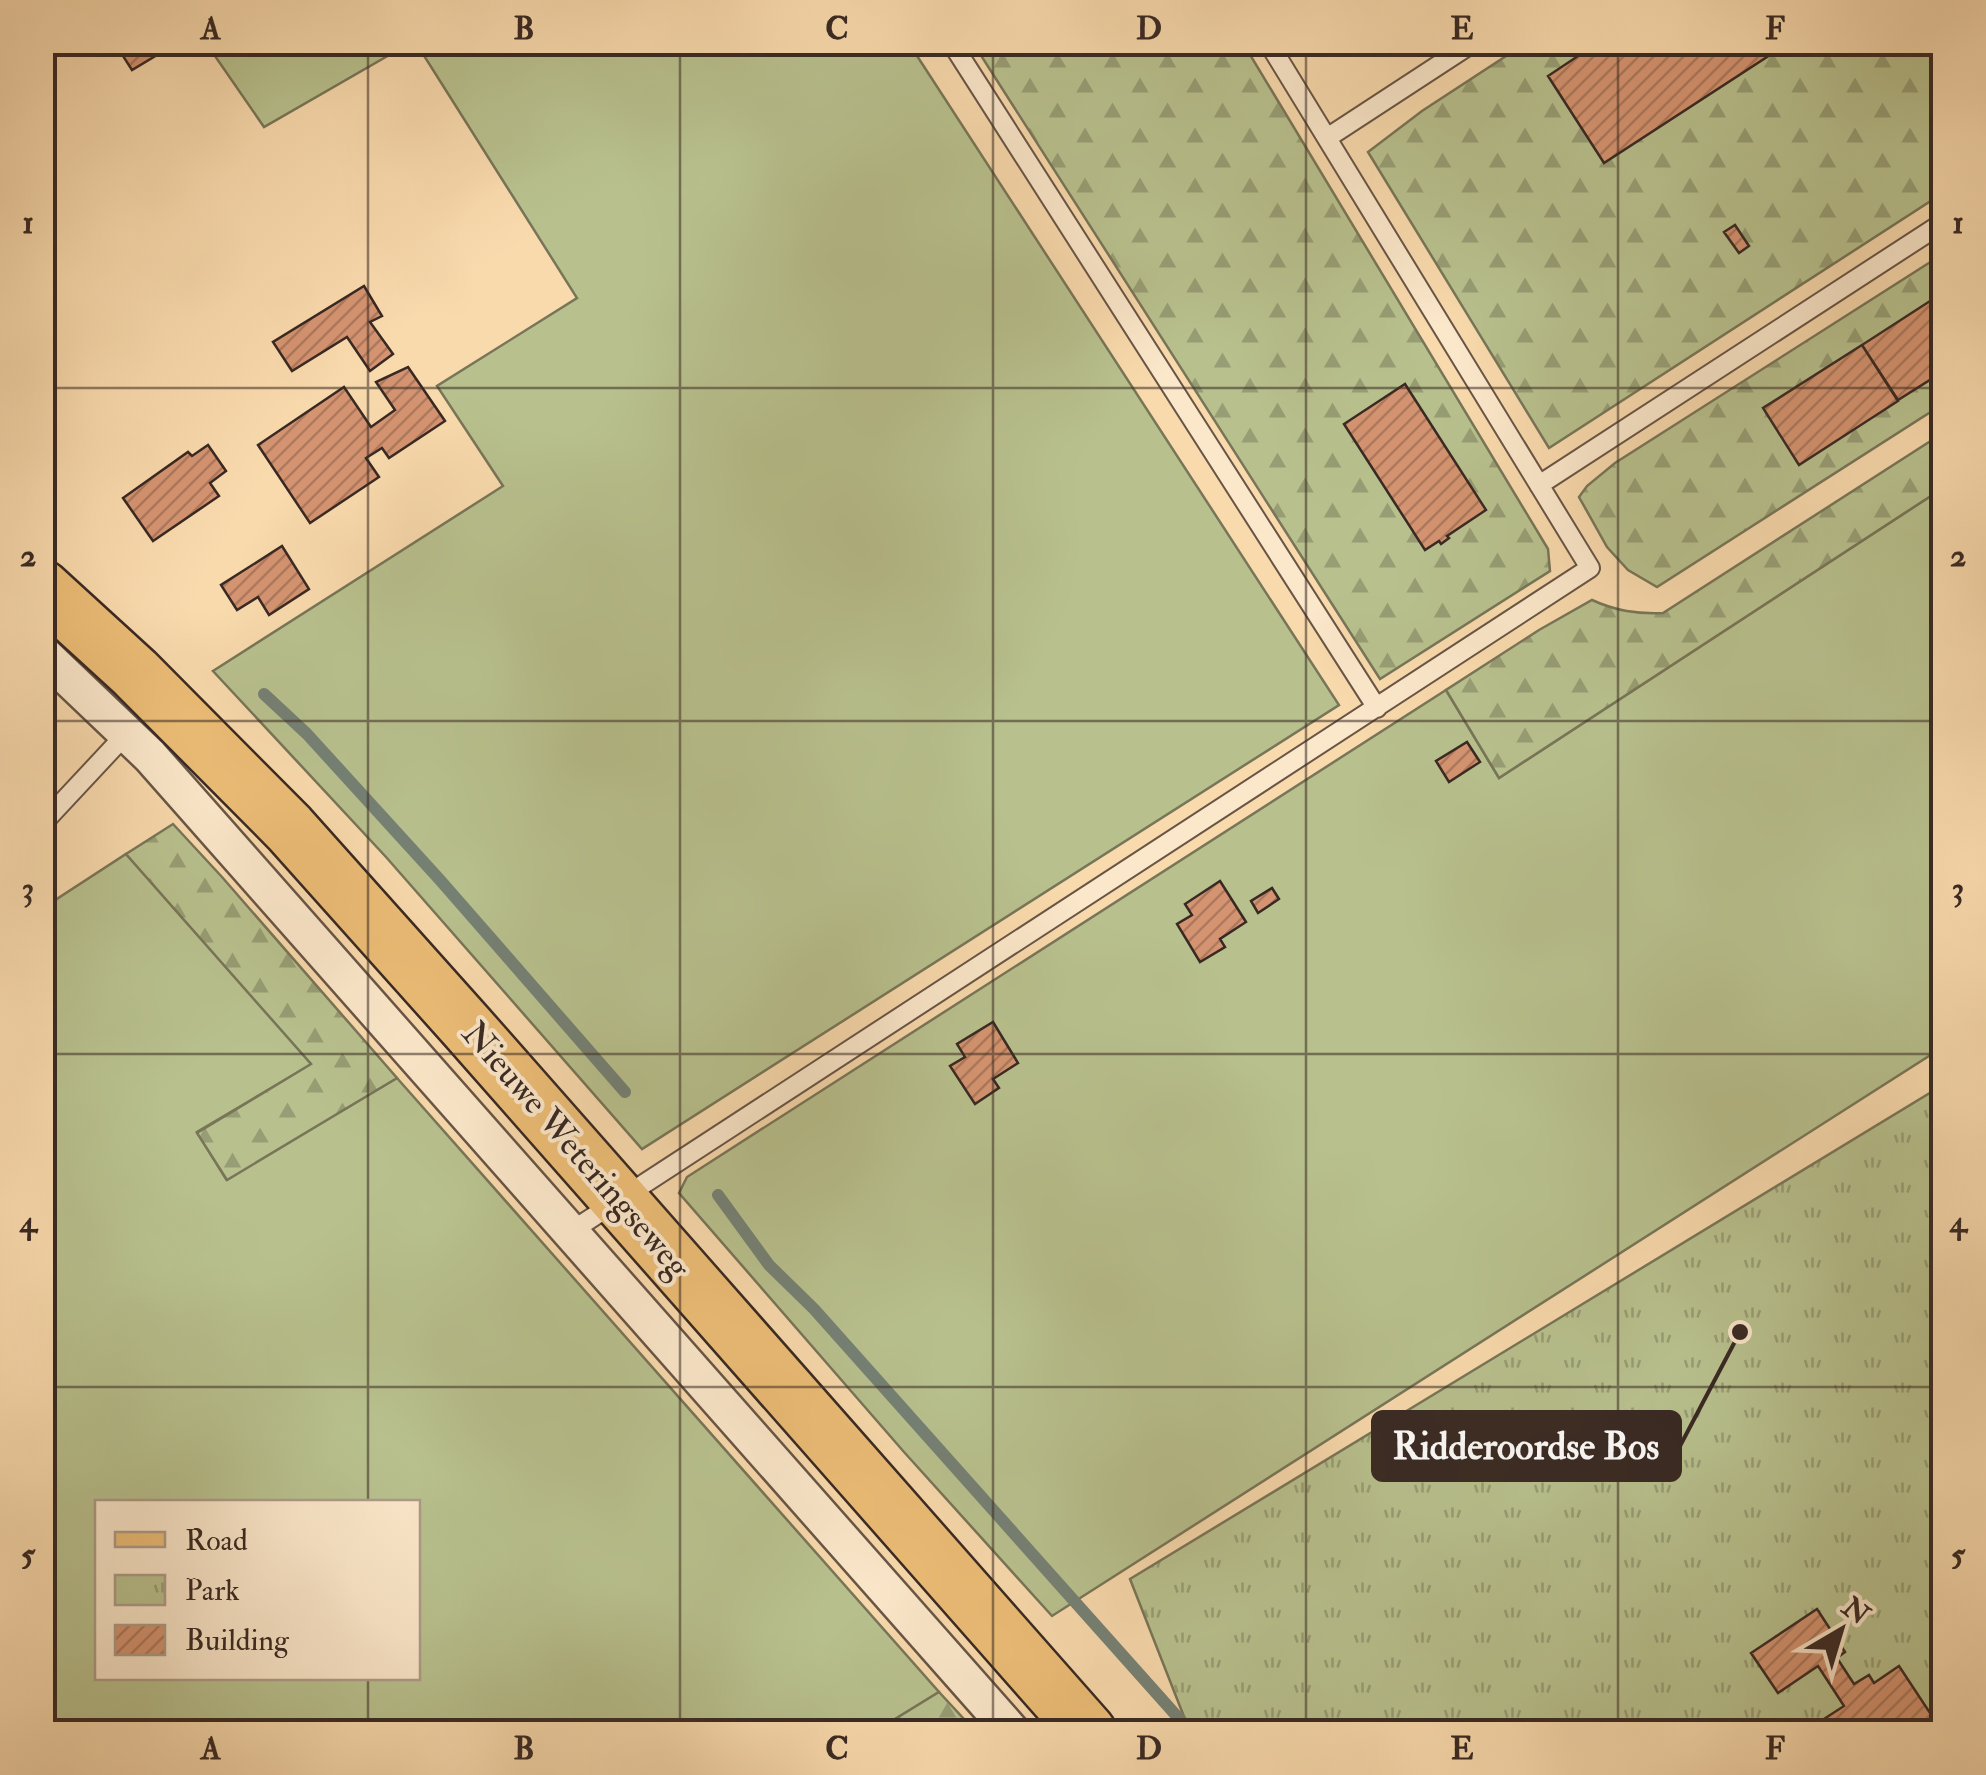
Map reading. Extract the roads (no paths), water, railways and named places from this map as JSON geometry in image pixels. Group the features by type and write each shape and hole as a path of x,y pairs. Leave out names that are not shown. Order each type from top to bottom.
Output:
{"main road":[{"name":"Nieuwe Weteringseweg","path":"42,588 135,674 288,828 1088,1732"}],"street":[{"name":"Nieuwe Weteringseweg","path":"42,653 150,756 1012,1732"}],"lane":[{"path":"951,42 1377,708"},
{"path":"570,1232 1590,568 1268,42"},
{"path":"1327,138 1474,42"},
{"path":"1539,485 1944,222"},
{"path":"42,824 126,733"}],"waterway":[{"path":"264,694 307,734 440,880 625,1092"},
{"path":"718,1195 769,1265 814,1309 1191,1732"}],"place":[{"name":"Ridderoordse Bos","path":"1740,1332"}]}
